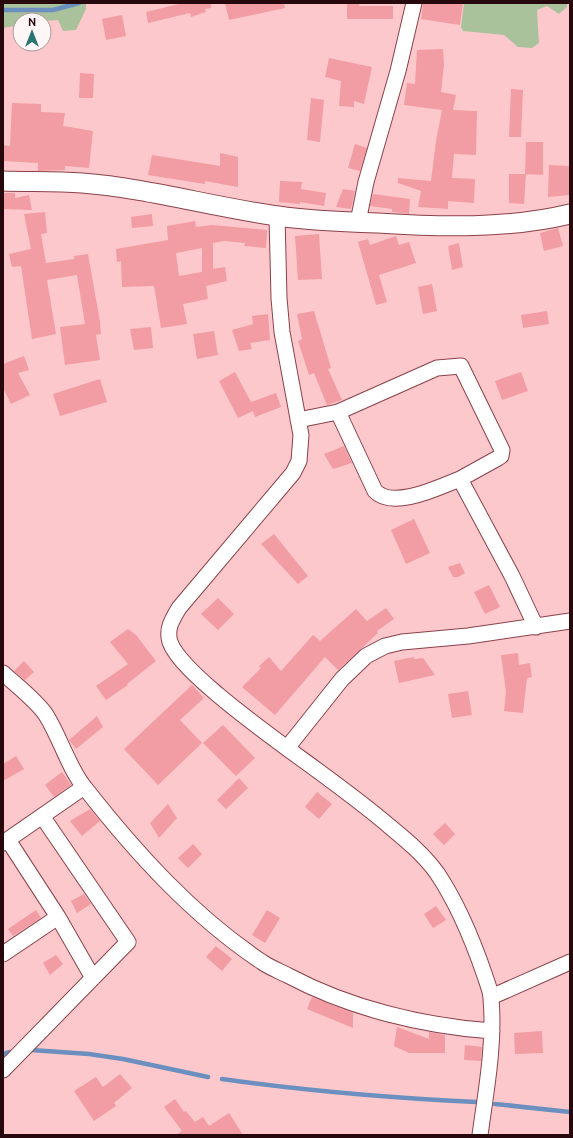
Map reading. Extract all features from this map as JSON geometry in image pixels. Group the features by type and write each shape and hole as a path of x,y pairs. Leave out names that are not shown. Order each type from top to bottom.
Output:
{"street":[{"path":"358,222 366,182 398,72 414,3"},
{"path":"3,181 82,183 143,192 277,216 438,227 508,223 553,218 570,214"},
{"path":"277,216 279,298 282,332 298,420 301,448 299,460 293,473 179,608 168,631 170,643 175,652 204,683 248,720 360,802 411,844 436,872 455,905 479,960 491,997 492,1031 480,1135"},
{"path":"298,420 338,412 437,368 461,366 502,450 501,456 460,479 417,495 392,499 380,496 376,491 338,412"},
{"path":"460,479 512,576 536,627"},
{"path":"287,748 342,679 366,656 385,646 402,642 468,636 570,621"},
{"path":"3,673 45,714 84,787 185,902 263,963 310,987 360,1005 415,1020 468,1030 492,1031"},
{"path":"84,787 5,841 58,917 93,978"},
{"path":"3,1070 128,942 42,816"},
{"path":"3,954 58,917"},
{"path":"491,997 570,962"}],"green space":[{"path":"3,3 86,3 86,9 76,30 63,31 58,20 52,20 52,12 12,12 12,26 3,28"},
{"path":"464,3 567,3 567,7 559,14 547,6 537,10 539,43 532,48 518,47 504,35 463,31 461,27"}],"building":[{"path":"183,3 211,3 211,8 205,9 206,12 191,17 190,13 148,23 146,12"},
{"path":"225,3 284,3 285,8 229,20"},
{"path":"347,3 360,3 359,6 393,6 393,19 347,19"},
{"path":"423,3 463,3 460,25 421,19"},
{"path":"122,15 126,36 106,40 102,19"},
{"path":"443,49 444,65 441,92 456,95 453,110 477,111 476,155 454,154 452,178 475,179 474,203 448,201 448,209 418,207 421,191 398,183 398,178 431,181 442,110 404,105 407,83 415,84 417,50"},
{"path":"329,58 372,67 364,104 354,101 354,107 339,106 341,81 325,77"},
{"path":"80,73 94,74 93,98 79,98"},
{"path":"511,89 523,90 521,137 509,137"},
{"path":"311,98 324,100 320,142 307,140"},
{"path":"12,103 41,104 41,112 65,113 63,126 93,131 89,168 65,166 65,170 38,171 38,163 3,161 3,145 10,146"},
{"path":"526,142 543,142 543,175 525,174"},
{"path":"355,144 367,148 360,171 348,168"},
{"path":"220,153 238,157 238,187 205,181 205,184 148,175 152,155 220,166"},
{"path":"549,165 570,166 570,195 548,197"},
{"path":"509,174 526,174 524,204 509,203"},
{"path":"280,181 302,182 301,189 326,193 324,206 300,202 300,204 279,202"},
{"path":"343,189 355,191 351,209 336,207"},
{"path":"3,193 15,193 15,198 29,195 32,210 3,209"},
{"path":"373,194 410,199 409,214 392,212 392,209 370,206"},
{"path":"45,212 47,233 41,234 46,263 74,259 74,256 88,254 100,322 101,334 96,335 100,360 65,365 60,327 85,324 77,275 47,280 56,334 32,339 21,266 12,267 9,254 31,249 24,214"},
{"path":"152,214 153,226 132,228 131,217"},
{"path":"195,221 196,227 212,225 267,230 266,248 244,246 245,243 224,241 213,243 213,269 225,267 227,281 206,286 208,299 183,304 187,324 161,328 154,286 122,287 121,261 117,262 116,249 168,240 167,226","holes":["202,248 202,272 179,276 176,253"]},
{"path":"558,228 563,246 544,251 540,233"},
{"path":"319,234 322,279 298,280 295,236"},
{"path":"396,236 399,245 409,242 416,263 379,275 387,302 376,305 358,242 368,239 370,245"},
{"path":"459,243 463,267 452,270 448,246"},
{"path":"432,284 437,311 423,314 418,287"},
{"path":"314,311 331,368 328,369 342,400 327,405 314,373 309,375 298,341 302,339 297,314"},
{"path":"547,311 549,324 523,328 521,315"},
{"path":"268,314 270,340 250,343 252,349 239,351 232,330 253,324 252,316"},
{"path":"151,327 153,348 134,350 130,329"},
{"path":"214,331 218,355 197,359 193,334"},
{"path":"24,356 29,370 18,373 30,395 11,404 3,388 3,364"},
{"path":"235,372 251,402 276,393 281,407 255,417 253,411 238,418 219,381"},
{"path":"521,372 528,391 502,400 495,381"},
{"path":"100,379 107,402 60,416 53,394"},
{"path":"344,446 352,463 333,469 324,454"},
{"path":"414,519 430,553 406,564 391,530"},
{"path":"274,534 308,576 298,584 261,544"},
{"path":"460,563 465,573 458,577 453,577 448,567"},
{"path":"489,585 500,607 485,614 474,592"},
{"path":"218,598 234,614 218,630 201,614"},
{"path":"386,608 394,619 377,631 378,633 338,670 325,657 275,715 242,687 261,668 259,666 269,657 281,671 313,635 320,641 356,609 367,621"},
{"path":"128,629 136,635 156,661 127,684 128,685 106,700 96,686 128,664 110,642"},
{"path":"518,653 519,665 530,663 532,677 527,678 523,713 504,711 506,692 501,655"},
{"path":"414,657 414,659 423,658 435,675 399,683 394,661"},
{"path":"24,661 34,672 25,680 14,671"},
{"path":"192,685 204,698 180,720 202,743 158,785 124,749"},
{"path":"468,691 472,715 452,718 448,694"},
{"path":"97,716 103,727 76,749 69,740"},
{"path":"223,725 255,758 236,776 203,743"},
{"path":"16,756 24,769 3,781 3,764"},
{"path":"62,772 71,785 54,797 45,785"},
{"path":"239,778 248,788 226,809 217,800"},
{"path":"317,792 332,804 319,819 305,807"},
{"path":"168,804 177,818 159,838 150,823"},
{"path":"90,809 100,821 82,836 70,821"},
{"path":"445,823 455,834 444,845 433,834"},
{"path":"193,844 202,854 188,868 178,858"},
{"path":"84,894 91,904 77,913 71,901"},
{"path":"436,906 446,920 433,928 424,914"},
{"path":"36,910 41,918 13,936 8,929"},
{"path":"267,910 280,918 265,943 252,935"},
{"path":"216,946 232,959 222,971 206,957"},
{"path":"56,955 63,964 50,975 43,963"},
{"path":"312,997 353,1013 353,1028 307,1009"},
{"path":"397,1027 429,1039 429,1032 445,1035 445,1053 409,1053 394,1046"},
{"path":"542,1031 543,1053 515,1054 514,1033"},
{"path":"465,1045 482,1047 481,1061 464,1060"},
{"path":"120,1074 132,1088 114,1103 116,1106 94,1121 74,1091 96,1077 103,1087"},
{"path":"175,1099 184,1112 186,1111 195,1122 203,1117 209,1126 229,1113 243,1135 176,1135 182,1131 164,1107"}],"waterway":[{"path":"3,10 53,10 79,3"},
{"path":"31,1050 89,1054 123,1059 208,1077"},
{"path":"3,1054 10,1052"},
{"path":"222,1079 349,1094 476,1102"},
{"path":"495,1104 570,1112"}]}
